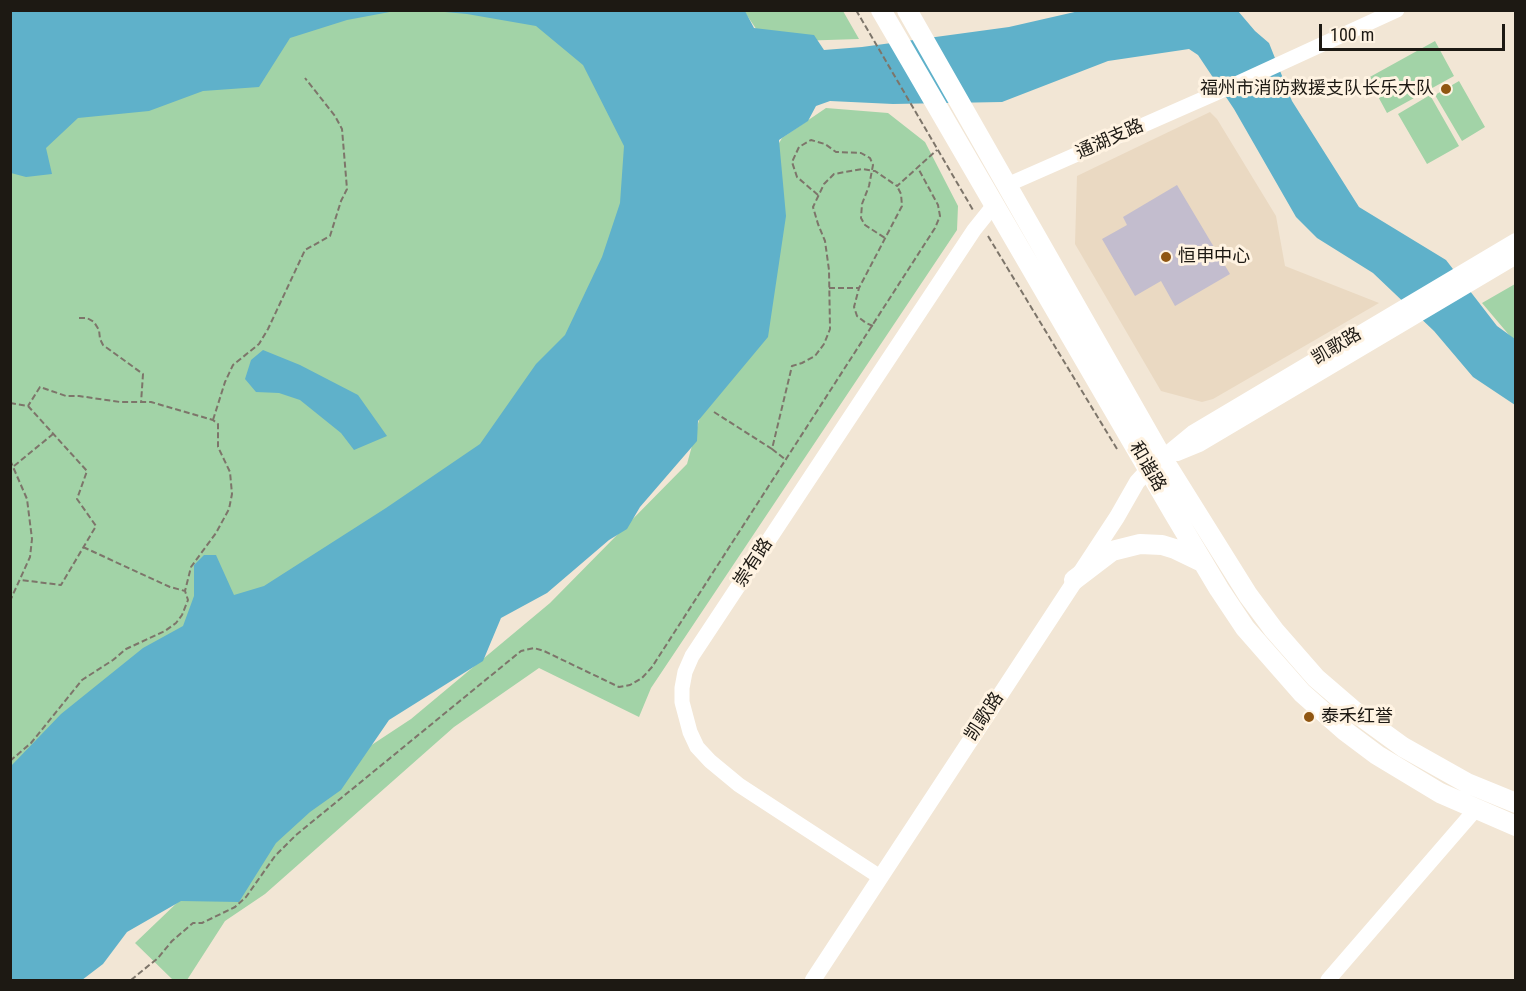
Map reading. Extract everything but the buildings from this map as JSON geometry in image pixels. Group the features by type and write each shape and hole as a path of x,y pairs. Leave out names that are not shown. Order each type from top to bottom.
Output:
{"main road":[{"name":"和谐路","path":"881,10 994,205 1155,465 1274,630 1316,678 1359,715 1403,747 1467,783 1515,804"},
{"name":"和谐路","path":"907,10 1005,181 1155,465 1202,562 1245,628 1302,693 1345,731 1377,755 1440,793 1515,826"},
{"name":"凯歌路","path":"813,981 1137,482 1155,465 1200,444 1472,274 1515,241"},
{"name":"凯歌路","path":"1472,274 1515,256"},
{"path":"1074,580 1112,551 1140,544 1162,545 1202,562"}],"street":[{"name":"通湖支路","path":"1005,181 1214,94 1397,10"},
{"name":"崇有路","path":"880,877 739,784 710,761 697,747 690,732 682,702 682,688 685,672 692,656 980,222 994,205"},
{"path":"1328,981 1476,809"}],"path":[{"path":"856,10 937,150 1120,454"},
{"path":"213,420 233,365 259,344 305,250 330,236 347,189 342,129 335,116 305,78"},
{"path":"819,195 797,177 792,162 799,147 812,140 825,144 836,152 861,153 870,158 873,165 869,186 862,204 861,218 865,225 885,238"},
{"path":"897,186 937,150"},
{"path":"131,981 193,923 202,923 235,907 246,897 275,856 296,835 521,651 534,648 544,651 619,687 630,685 642,678 652,667 935,228 940,216 934,198 918,168"},
{"path":"772,449 792,366 815,356 824,344 830,329 825,241 813,207 824,184 834,174 862,169 886,177 897,186 901,194 902,206 860,288 854,307 857,316 873,326"},
{"path":"829,288 860,288"},
{"path":"79,318 87,318 94,322 103,345 142,374 141,403"},
{"path":"10,761 30,743 82,680 126,649 165,631 176,623 188,600 185,591 191,567 216,533 229,509 232,494 230,472 218,447 218,424 213,420 151,402 66,396 40,387 28,406"},
{"path":"10,403 28,406 87,471 77,499 96,526 61,585 21,580"},
{"path":"714,412 786,460"},
{"path":"14,466 53,434"},
{"path":"10,460 27,499 31,518 30,557 10,601"},
{"path":"83,547 170,587 185,591"}],"shaded area":[{"path":"1210,112 1217,119 1276,216 1285,266 1379,303 1213,399 1202,402 1161,391 1075,244 1077,176"}],"green space":[{"path":"304,10 543,11 642,121 600,340 415,531 10,812 10,138"},
{"path":"744,11 843,11 859,39 765,42"},
{"path":"1435,41 1454,76 1387,113 1368,78"},
{"path":"1459,81 1485,127 1462,141 1435,95"},
{"path":"1430,95 1459,146 1427,164 1398,114"},
{"path":"826,108 888,113 925,142 958,206 957,230 651,688 639,717 539,668 454,727 265,894 225,921 187,980 173,980 135,943 276,808 411,719 550,603 687,464 771,157 782,138"},
{"path":"1515,284 1515,342 1482,303"}],"water":[{"path":"10,11 395,11 347,20 290,38 259,87 203,91 149,111 78,118 46,148 52,174 26,177 11,173"},
{"path":"434,11 745,11 754,28 814,35 824,50 1009,27 1079,11 1238,11 1269,43 1292,101 1359,207 1446,260 1497,326 1515,339 1515,405 1473,377 1434,331 1373,273 1317,238 1296,217 1234,109 1198,55 1189,49 1108,61 1002,102 893,104 830,101 816,106 808,121 779,140 786,216 768,337 698,421 697,441 640,507 627,529 609,540 547,593 501,618 483,661 389,720 341,790 310,812 276,843 239,902 181,901 127,932 103,964 82,980 11,980 11,766 61,714 143,648 183,626 194,596 194,565 204,555 216,555 234,595 264,586 386,508 480,444 536,364 565,335 602,257 620,203 624,146 583,65 536,26 467,14"},
{"path":"263,350 300,365 358,395 387,436 354,450 341,433 300,400 279,393 256,392 245,379 251,360"}],"place":[{"name":"福州市消防救援支队长乐大队","path":"1446,89"},
{"name":"恒申中心","path":"1166,257"},
{"name":"泰禾红誉","path":"1309,717"}]}
